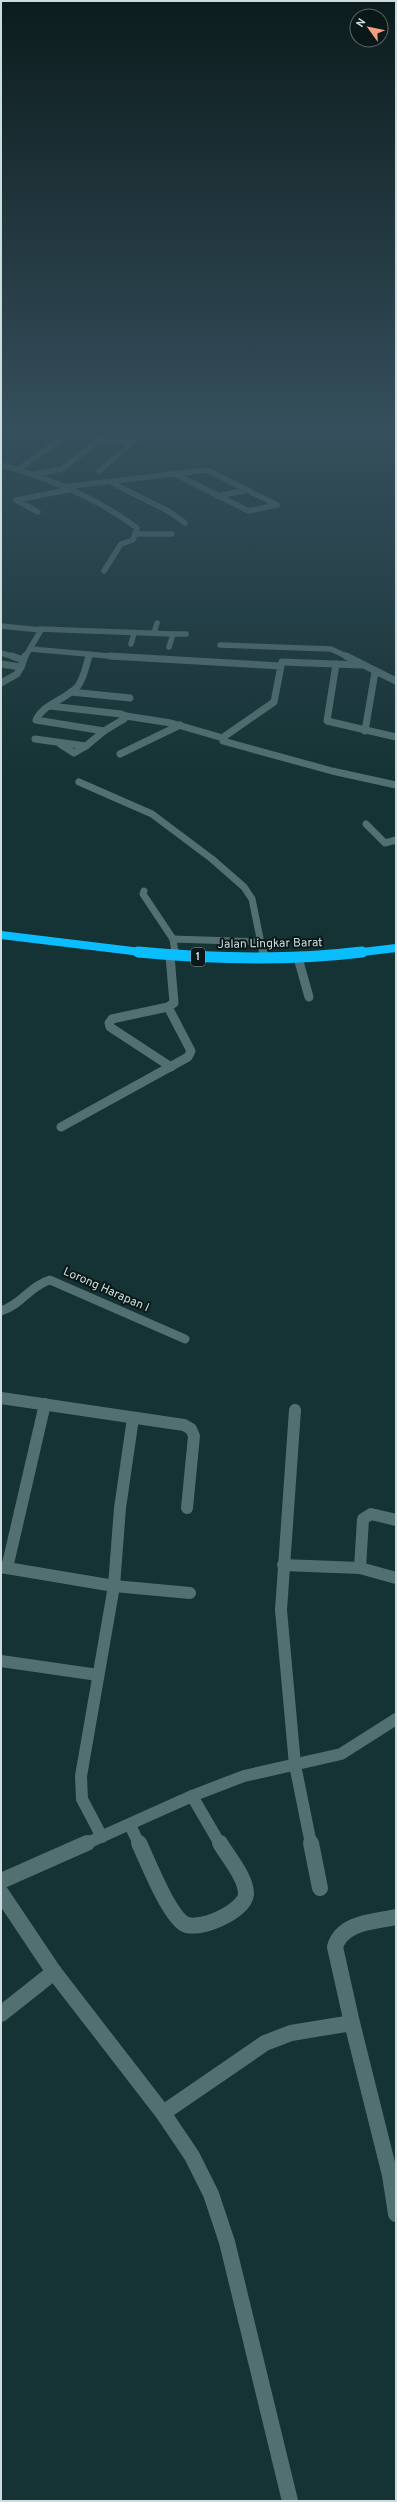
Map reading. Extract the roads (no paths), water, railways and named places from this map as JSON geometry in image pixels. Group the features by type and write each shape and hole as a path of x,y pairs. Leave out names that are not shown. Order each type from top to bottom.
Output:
{"highway":[{"name":"Jalan Lingkar Barat","path":"1,935 173,956 298,958 396,948"}],"street":[{"path":"104,571 119,547"},
{"path":"154,633 157,622"},
{"path":"1,626 40,629 186,634"},
{"path":"1,683 17,674 40,629"},
{"path":"131,644 134,632"},
{"path":"170,648 173,634"},
{"path":"220,645 331,648 361,665 396,681"},
{"path":"223,738 274,702 284,647"},
{"path":"31,649 59,653 90,654 138,659 361,665"},
{"path":"1,653 23,660"},
{"path":"90,654 82,680 71,692 50,706 36,720 104,731"},
{"path":"1,664 21,667"},
{"path":"336,664 327,721 396,737"},
{"path":"365,731 375,672"},
{"path":"71,692 130,698"},
{"path":"50,706 180,725 223,738 225,743 232,745 332,771 396,785"},
{"path":"35,739 56,742 74,753 86,746 104,731 118,724 126,716"},
{"path":"120,754 180,725"},
{"path":"79,782 152,814 233,877 252,899 264,958"},
{"path":"366,824 385,842 396,840"},
{"path":"144,891 143,894 174,939 174,1003 168,1007 112,1019 109,1023 110,1027 171,1067"},
{"path":"174,939 261,942"},
{"path":"298,958 309,997"},
{"path":"61,1127 188,1057 191,1052 168,1007"},
{"name":"Lorong Harapan I","path":"1,1311 14,1307 43,1282 50,1280 185,1339"},
{"path":"1,1398 133,1418 178,1423 191,1429 194,1436 187,1508"},
{"path":"45,1404 4,1568 114,1586 190,1593"},
{"path":"295,1410 281,1610 295,1765 320,1888"},
{"path":"102,1837 86,1810 80,1788 114,1586 120,1508 133,1418"},
{"path":"360,1568 363,1519 371,1514 396,1520"},
{"path":"283,1565 360,1568 396,1578"},
{"path":"1,1661 98,1675"},
{"path":"1,1881 130,1825 192,1796 244,1776 341,1754 396,1719"},
{"path":"130,1825 173,1912 180,1922 191,1926 203,1925 237,1909 244,1901 246,1892 244,1882 192,1796"},
{"path":"1,1893 54,1972 163,2113 192,2156 212,2194 227,2242 290,2501"},
{"path":"396,1917 346,1929 338,1936 335,1947 352,2023 393,2175 396,2214"},
{"path":"1,2014 54,1972"},
{"path":"163,2113 265,2043 291,2033 352,2023"}]}
